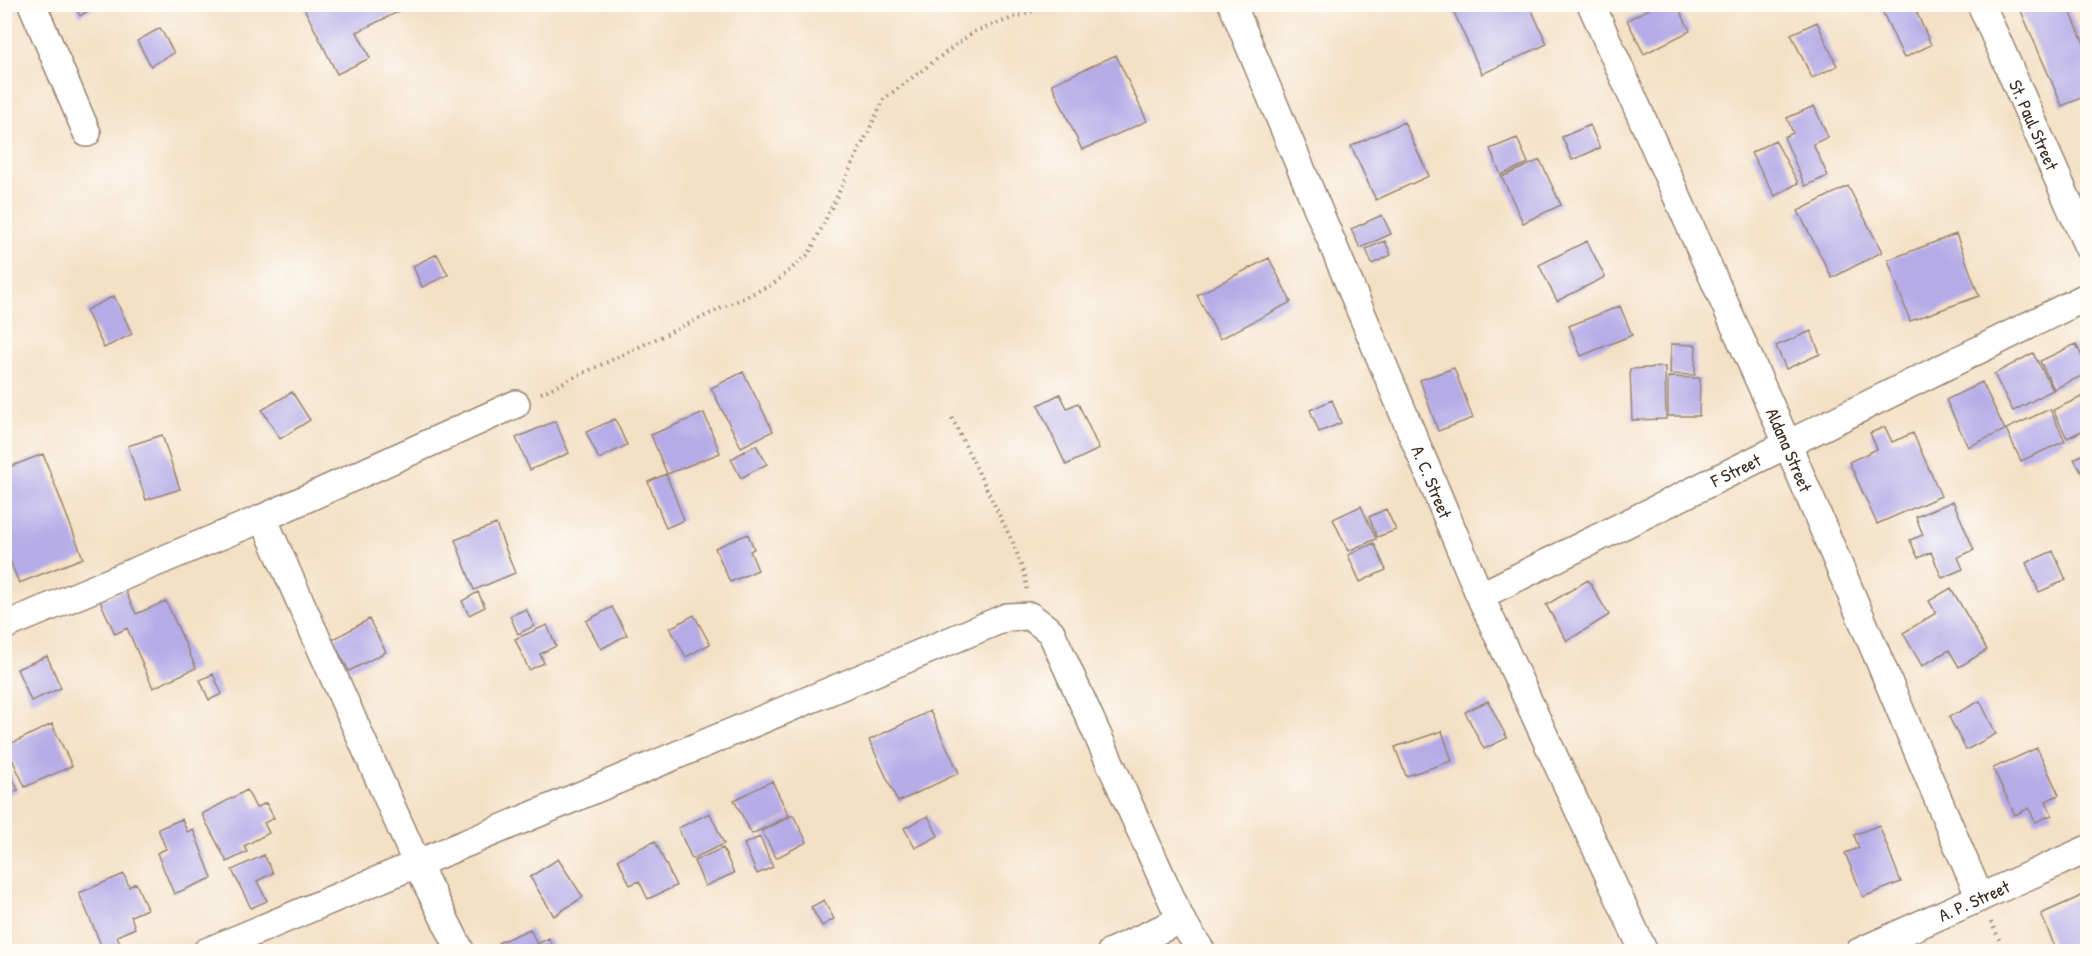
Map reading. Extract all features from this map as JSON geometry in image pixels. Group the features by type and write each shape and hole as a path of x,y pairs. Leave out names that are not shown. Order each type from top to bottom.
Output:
{"street":[{"path":"32,4 87,133"},
{"name":"A. C. Street","path":"1232,4 1480,596 1644,951"},
{"name":"Aldana Street","path":"1591,4 1787,443 1980,898"},
{"name":"St. Paul Street","path":"1981,4 2088,247"},
{"name":"F Street","path":"1480,596 2088,296"},
{"path":"4,626 263,518 516,405"},
{"path":"263,518 417,864 461,951"},
{"path":"206,951 1007,617 1030,616 1052,632 1182,920 1202,951"},
{"name":"A. P. Street","path":"1859,951 2088,849"},
{"path":"1111,951 1182,920"}],"path":[{"path":"516,405 773,284 809,254 884,99 973,32 1053,4"},
{"path":"952,418 1013,543 1026,576 1030,616"}],"building":[{"path":"73,4 99,4 80,16"},
{"path":"302,4 397,4 400,11 357,32 370,58 337,74"},
{"path":"1450,4 1529,4 1547,44 1482,74"},
{"path":"1659,4 1677,4 1690,31 1644,54 1627,20"},
{"path":"1879,4 1913,4 1931,45 1904,58"},
{"path":"2018,4 2067,4 2088,53 2088,95 2062,106"},
{"path":"1817,22 1837,66 1812,78 1791,34"},
{"path":"160,28 174,53 151,66 137,41"},
{"path":"1116,55 1147,121 1082,150 1052,84"},
{"path":"1814,106 1828,137 1813,144 1828,176 1805,186 1784,137 1793,133 1787,118"},
{"path":"1404,122 1429,176 1376,200 1351,146"},
{"path":"1590,125 1600,148 1572,160 1562,137"},
{"path":"1517,138 1528,163 1501,175 1490,149"},
{"path":"1775,140 1798,183 1775,196 1751,153"},
{"path":"1540,160 1561,205 1523,223 1502,177"},
{"path":"1848,186 1882,252 1832,278 1798,211"},
{"path":"1382,215 1391,234 1360,248 1351,229"},
{"path":"1956,234 1979,296 1910,321 1888,260"},
{"path":"1385,241 1391,255 1372,264 1366,249"},
{"path":"1587,241 1605,277 1557,301 1539,265"},
{"path":"437,254 448,275 422,287 413,266"},
{"path":"1269,258 1291,302 1220,339 1197,295"},
{"path":"114,296 132,334 104,348 86,310"},
{"path":"1620,306 1632,335 1581,356 1569,326"},
{"path":"1811,331 1820,354 1786,369 1776,346"},
{"path":"1671,344 1696,345 1695,375 1670,374"},
{"path":"2076,344 2088,373 2054,389 2040,361"},
{"path":"2033,353 2053,390 2013,411 1994,374"},
{"path":"1665,367 1666,419 1632,420 1630,369"},
{"path":"1454,368 1473,418 1438,431 1420,380"},
{"path":"743,372 773,431 741,447 711,388"},
{"path":"1668,377 1700,378 1699,416 1668,416"},
{"path":"1982,382 2005,430 1968,447 1946,400"},
{"path":"292,392 310,420 280,439 262,410"},
{"path":"1060,394 1067,408 1078,403 1099,449 1066,465 1038,405"},
{"path":"2088,394 2088,428 2067,438 2053,410"},
{"path":"1332,400 1341,423 1319,432 1310,410"},
{"path":"2050,409 2065,441 2021,461 2006,429"},
{"path":"704,413 720,453 667,474 651,435"},
{"path":"615,419 627,445 599,459 586,432"},
{"path":"555,421 569,453 530,470 516,438"},
{"path":"1885,427 1892,442 1913,433 1941,496 1877,524 1849,462 1877,449 1870,433"},
{"path":"162,435 180,489 146,500 128,446"},
{"path":"756,445 767,464 741,478 731,459"},
{"path":"2088,451 2088,483 2074,459"},
{"path":"43,454 83,558 19,583 4,546 4,469"},
{"path":"666,474 684,520 666,528 648,482"},
{"path":"1953,501 1974,550 1958,557 1963,569 1942,578 1931,552 1918,558 1910,540 1923,535 1916,517"},
{"path":"1361,506 1376,539 1348,551 1333,519"},
{"path":"1386,509 1396,530 1377,537 1369,517"},
{"path":"496,524 515,573 474,590 455,540"},
{"path":"748,534 754,549 750,551 758,570 730,582 715,548"},
{"path":"1374,543 1386,570 1360,582 1348,555"},
{"path":"2053,551 2066,580 2039,592 2026,563"},
{"path":"1588,580 1609,615 1567,641 1546,605"},
{"path":"1951,588 1987,650 1959,667 1949,650 1922,666 1903,633 1936,613 1929,601"},
{"path":"125,590 136,614 166,601 196,668 153,688 127,628 115,634 100,601"},
{"path":"478,592 485,607 469,615 462,601"},
{"path":"612,607 627,635 601,649 586,621"},
{"path":"526,609 534,626 518,634 510,616"},
{"path":"694,615 710,644 686,657 670,628"},
{"path":"369,619 386,652 349,671 332,640"},
{"path":"547,625 556,646 540,654 544,663 529,670 515,639"},
{"path":"47,656 61,688 31,701 17,669"},
{"path":"213,674 222,694 209,700 200,680"},
{"path":"1488,701 1507,738 1484,749 1465,712"},
{"path":"1980,701 1996,734 1966,750 1949,717"},
{"path":"930,711 959,773 898,802 869,740"},
{"path":"52,724 72,766 25,787 6,746"},
{"path":"1442,731 1452,761 1406,776 1395,747"},
{"path":"2037,748 2059,795 2046,801 2052,815 2035,822 2029,808 2015,815 1993,768"},
{"path":"4,759 18,790 4,796"},
{"path":"772,781 789,816 752,834 734,800"},
{"path":"247,790 256,808 266,803 274,818 264,823 269,833 244,846 247,852 227,862 202,814"},
{"path":"710,813 724,844 692,859 678,828"},
{"path":"793,815 807,842 776,858 762,831"},
{"path":"928,816 938,836 915,848 904,828"},
{"path":"182,819 187,832 193,829 212,878 174,894 157,853 166,849 158,829"},
{"path":"1879,825 1901,882 1863,897 1845,853 1859,848 1854,835"},
{"path":"760,837 773,867 757,874 744,844"},
{"path":"655,841 676,886 648,899 639,881 630,885 618,859"},
{"path":"723,848 734,873 705,886 694,861"},
{"path":"264,855 273,873 257,881 267,901 251,908 232,870"},
{"path":"558,859 583,897 554,916 530,877"},
{"path":"124,874 129,887 136,883 147,909 131,916 135,928 117,936 124,952 104,952 79,893"},
{"path":"2088,893 2088,948 2079,952 2057,952 2041,914"},
{"path":"824,900 834,919 822,926 811,907"},
{"path":"530,929 537,944 549,938 555,952 502,952 498,943"}]}
